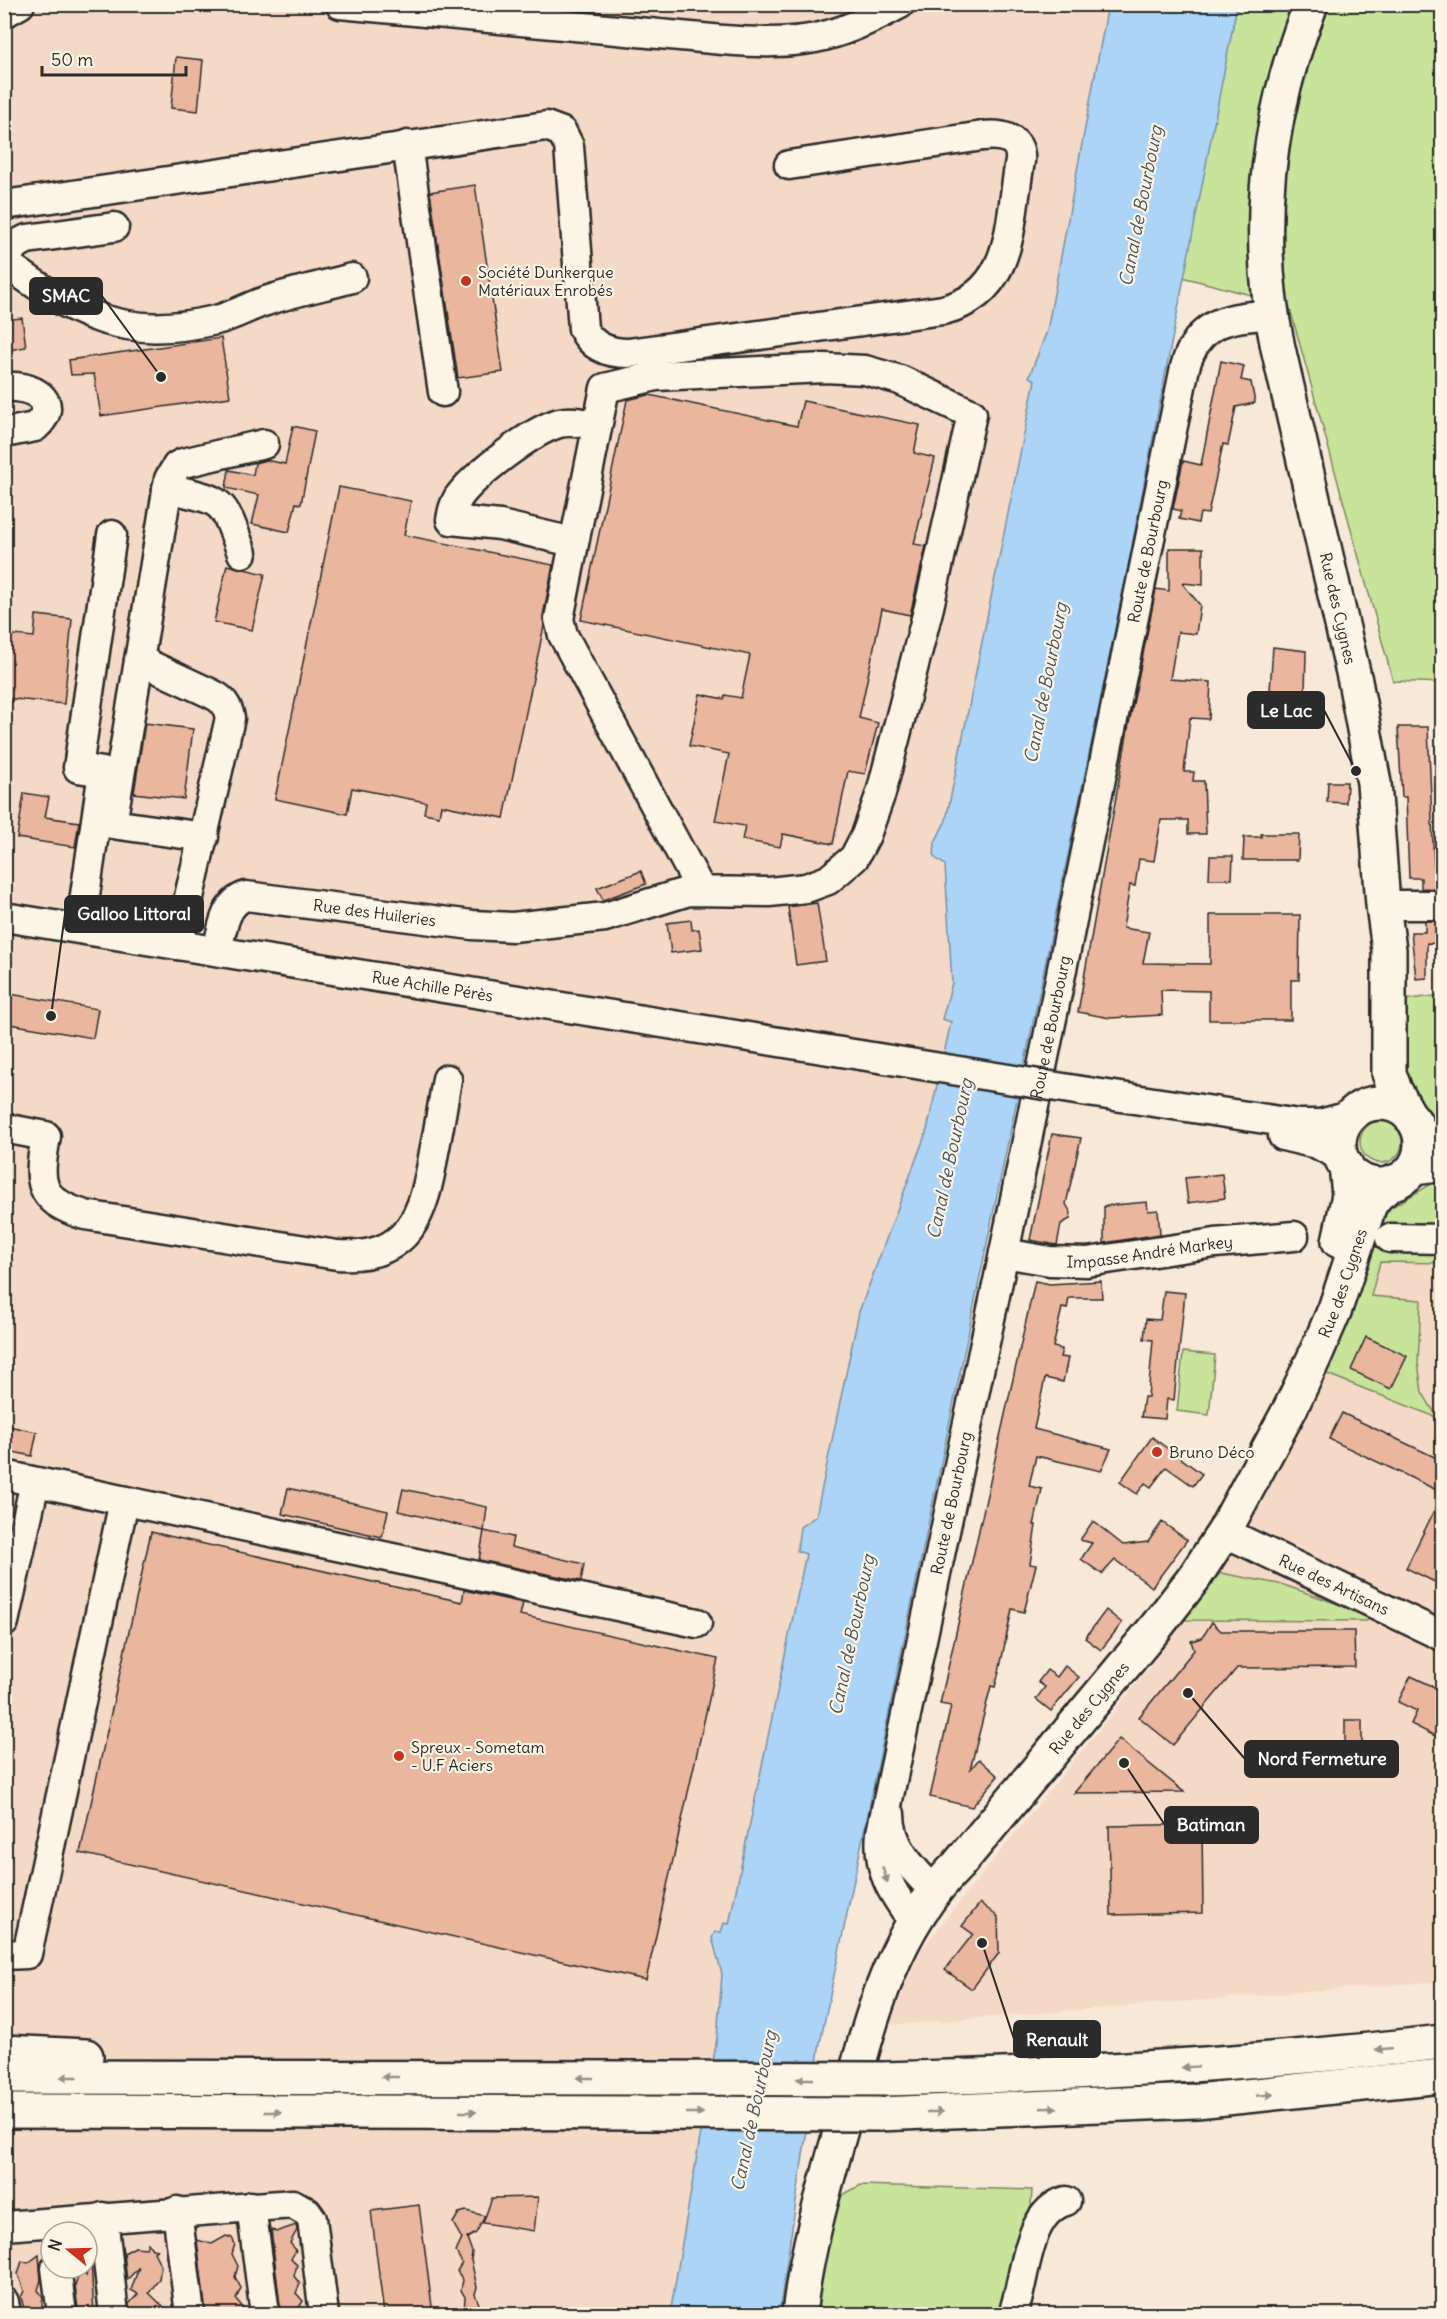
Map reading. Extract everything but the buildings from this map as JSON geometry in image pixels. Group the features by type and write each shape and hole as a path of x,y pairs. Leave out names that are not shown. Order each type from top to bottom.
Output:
{"main road":[{"name":"Rue des Cygnes","path":"1311,4 1281,96 1268,173 1265,247 1272,315 1365,724 1379,819 1383,905 1390,971 1389,1073 1423,1129"},
{"name":"Rue des Cygnes","path":"1353,1114 1368,1069 1383,905"},
{"path":"1385,1103 1400,1108 1423,1129 1421,1149 1401,1177 1368,1182 1354,1174 1344,1161 1341,1136 1353,1114 1370,1104 1385,1103"},
{"name":"Rue des Cygnes","path":"1250,1485 1290,1391 1329,1280 1347,1204 1349,1186 1344,1161"},
{"name":"Rue des Cygnes","path":"799,2314 808,2248 870,2023 890,1970 914,1922 934,1891 1156,1627 1194,1578 1224,1532 1291,1407 1321,1342 1371,1204 1401,1177"},
{"path":"4,2077 885,2079 1182,2068 1304,2058 1443,2042"},
{"path":"4,2052 186,2061 330,2077"},
{"path":"4,2111 878,2114 1205,2100 1443,2076"},
{"path":"4,2128 83,2125 231,2112"}],"street":[{"path":"4,13 20,4"},
{"path":"340,4 406,8 723,40 779,42 810,40 840,33 900,4"},
{"path":"4,205 538,126 562,132 569,146 583,329 592,342 612,352 628,352 943,310 961,305 978,296 998,270 1006,244 1020,155 1016,145 1006,137 983,136 789,165"},
{"path":"407,145 443,392"},
{"path":"114,227 27,239 15,245 4,261 75,309 108,322 140,328 217,320 264,302 352,278"},
{"name":"Route de Bourbourg","path":"914,1922 892,1893 881,1864 881,1833 1004,1253 1188,356 1198,338 1215,324 1244,316 1272,315"},
{"name":"Rue des Huileries","path":"217,951 230,908 234,902 246,896 472,926 513,927 605,918 669,896 701,890 758,893 806,888 838,873 854,858 881,792 929,607 972,414 889,376 865,370 825,368 656,376 604,388 596,425"},
{"path":"4,387 21,386 36,391 45,401 43,417 36,427 4,433"},
{"path":"573,542 500,525 450,520 455,504 466,489 525,440 547,428 565,422 596,425 573,542 559,610 563,635 701,890"},
{"path":"204,837 112,824 167,488 173,472 183,463 264,444"},
{"path":"167,488 211,498 223,506 242,553"},
{"path":"80,929 103,772 78,768 112,535"},
{"path":"139,660 220,698 229,710 230,718 178,945"},
{"path":"1383,905 1443,905"},
{"name":"Rue Achille Pérès","path":"4,917 1088,1092"},
{"path":"4,1128 46,1136 40,1173 42,1186 49,1197 69,1210 85,1215 337,1255 369,1255 386,1249 402,1237 421,1209 429,1185 447,1079"},
{"path":"1088,1092 1299,1124 1320,1125 1353,1114"},
{"path":"1088,1092 1205,1122 1307,1140 1344,1161"},
{"path":"1401,1177 1443,1167"},
{"name":"Impasse André Markey","path":"1004,1253 1062,1262 1087,1262 1215,1243 1294,1236"},
{"path":"1390,1238 1443,1239"},
{"path":"4,1475 697,1623"},
{"path":"4,1622 35,1482"},
{"path":"4,1956 27,1954 124,1501"},
{"name":"Rue des Artisans","path":"1224,1532 1443,1636"},
{"name":"Route de Bourbourg","path":"889,1797 894,1838 907,1861 934,1891"},
{"path":"1013,2314 1034,2230 1049,2208 1065,2201"},
{"path":"87,2220 177,2211 293,2205 307,2212 314,2227 324,2314"},
{"path":"251,2206 265,2314"},
{"path":"177,2211 190,2314"},
{"path":"103,2217 114,2314"},
{"path":"4,2226 39,2227"},
{"path":"58,2280 62,2314"},
{"path":"4,2302 6,2314"}],"shaded area":[{"path":"5,5 1108,5 1047,331 1029,377 1035,379 946,820 935,842 934,857 945,865 952,983 942,1019 952,1021 927,1130 859,1312 815,1516 800,1528 806,1553 729,1925 712,1945 722,1974 717,2038 670,2314 5,2314"},
{"path":"1370,1247 1442,1248 1442,1981 889,2025 920,1951 1153,1663 1249,1515"}],"green space":[{"path":"1237,5 1442,5 1442,683 1393,681 1289,305 1182,277"},
{"path":"1442,995 1442,1127 1410,1087 1399,1064 1402,1000"},
{"path":"1381,1121 1389,1122 1396,1127 1401,1134 1401,1150 1396,1157 1389,1162 1381,1163 1373,1162 1366,1157 1361,1150 1360,1142 1361,1134 1366,1127 1373,1122"},
{"path":"1438,1180 1442,1180 1442,1231 1375,1232 1390,1208"},
{"path":"1370,1247 1442,1250 1442,1263 1380,1262 1371,1296 1421,1300 1418,1363 1422,1392 1438,1418 1322,1372"},
{"path":"1183,1352 1215,1355 1209,1415 1177,1411"},
{"path":"1221,1573 1284,1585 1369,1615 1367,1621 1183,1620 1200,1591"},
{"path":"861,2185 1032,2190 1029,2232 1005,2314 812,2314 831,2201"}],"water":[{"name":"Canal de Bourbourg","path":"1108,5 1237,5 1125,582 820,2043 779,2314 670,2314 717,2038 722,1974 712,1938 715,1932 721,1932 724,1923 729,1924 806,1554 797,1551 800,1527 816,1516 859,1312 927,1130 951,1022 942,1019 952,983 945,865 934,857 935,842 946,820 1035,380 1029,377 1047,331"}],"place":[{"name":"Société Dunkerque Matériaux Enrobés","path":"466,281"},
{"name":"SMAC","path":"161,377"},
{"name":"Le Lac","path":"1356,771"},
{"name":"Galloo Littoral","path":"51,1016"},
{"name":"Bruno Déco","path":"1157,1452"},
{"name":"Nord Fermeture","path":"1188,1693"},
{"name":"Spreux - Sometam - U.F Aciers","path":"399,1756"},
{"name":"Batiman","path":"1124,1763"},
{"name":"Renault","path":"982,1943"}]}
